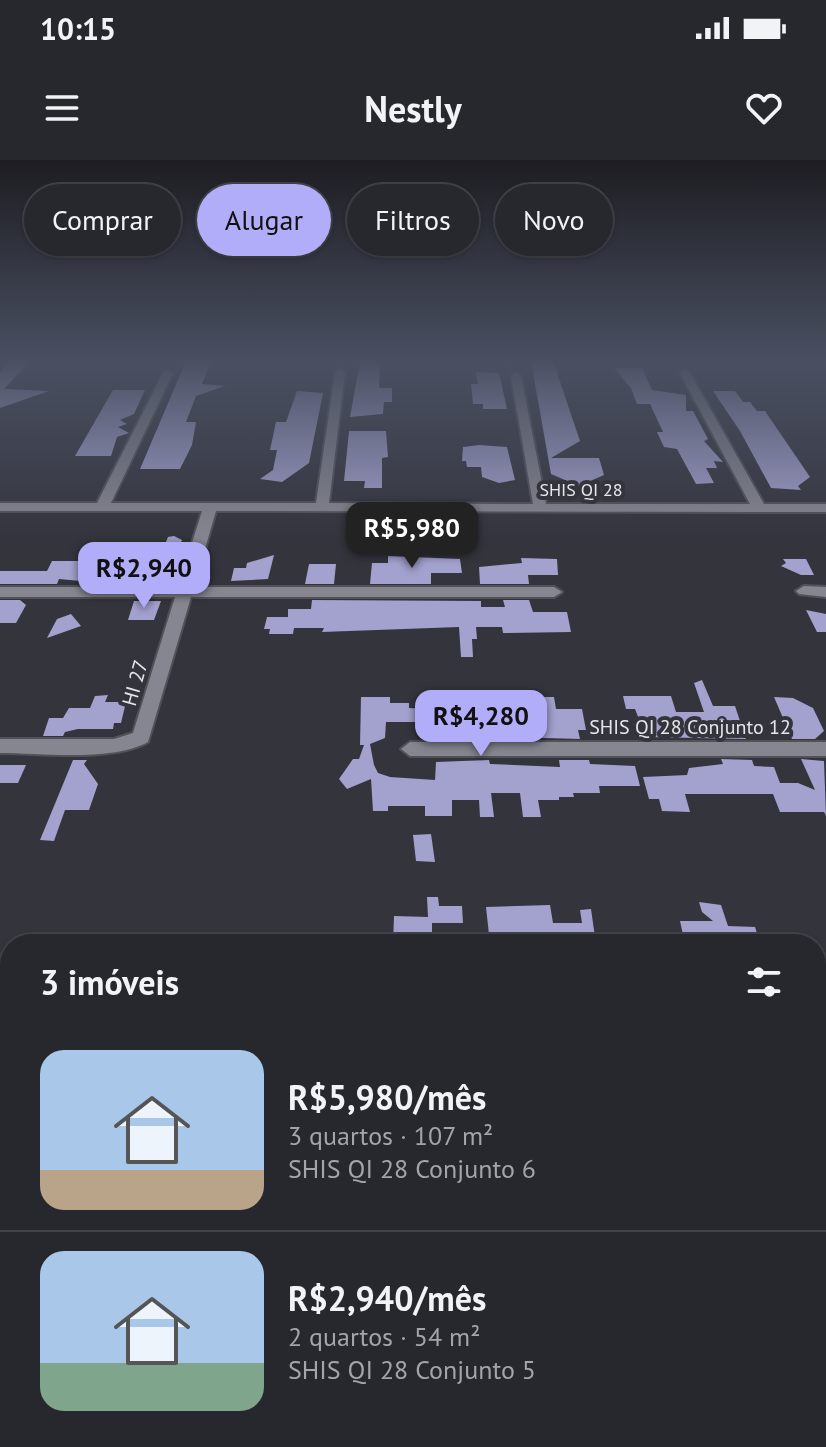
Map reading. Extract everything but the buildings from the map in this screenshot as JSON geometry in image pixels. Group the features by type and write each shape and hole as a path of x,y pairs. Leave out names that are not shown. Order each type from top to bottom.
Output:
{"street":[{"path":"102,507 144,421"},
{"path":"322,507 333,421"},
{"path":"524,421 540,507"},
{"path":"712,421 759,507"},
{"name":"SHIS QI 28","path":"0,507 826,508"},
{"name":"HI 27","path":"0,746 125,745 137,741 143,733 210,507"},
{"path":"804,591 826,592"},
{"path":"0,592 554,592"},
{"name":"SHIS QI 28 Conjunto 12","path":"410,749 826,749"}]}
